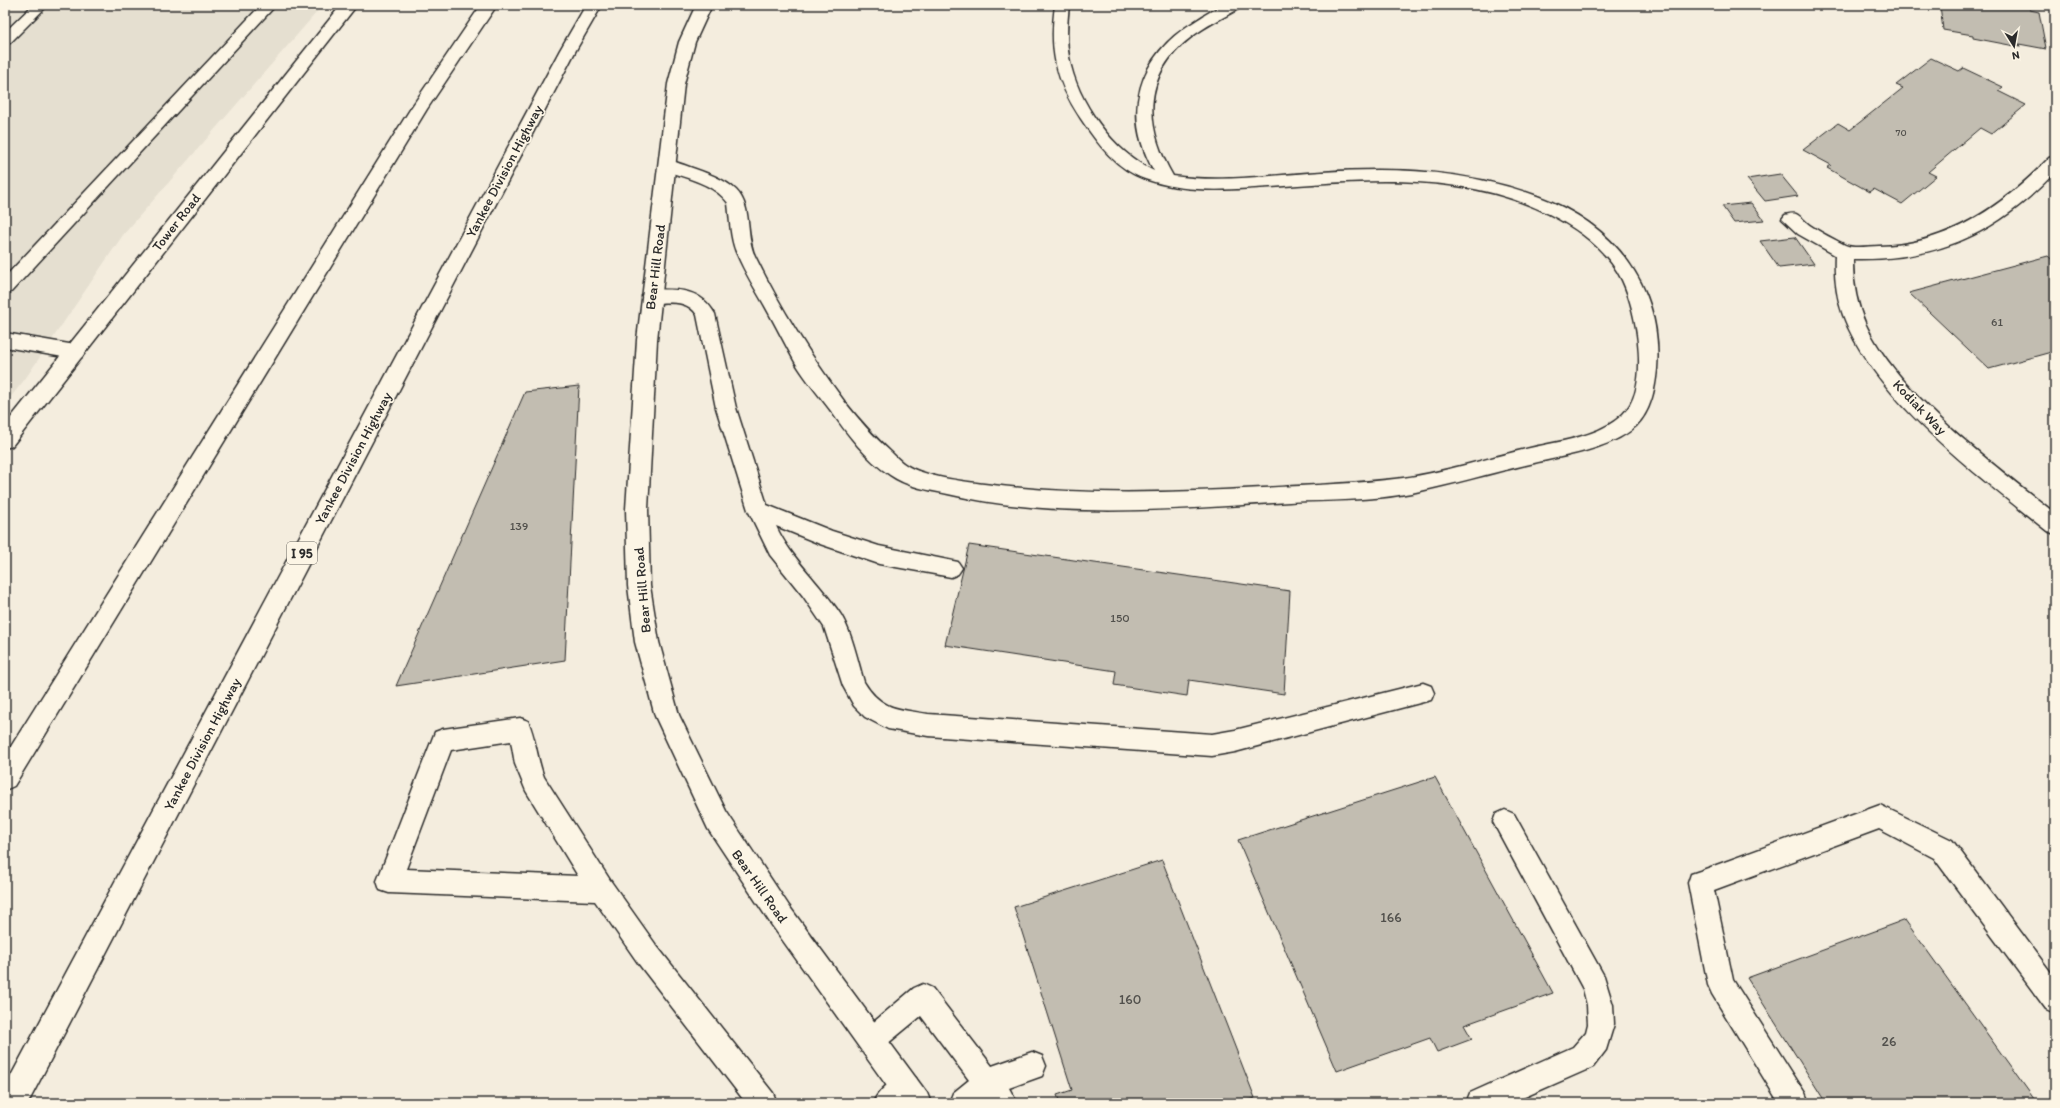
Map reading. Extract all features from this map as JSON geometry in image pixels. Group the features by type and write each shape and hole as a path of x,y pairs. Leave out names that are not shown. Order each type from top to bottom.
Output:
{"main road":[{"name":"Tower Road","path":"5,440 186,209 350,5"},
{"path":"5,778 419,108 489,5"},
{"name":"Yankee Division Highway","path":"12,1103 560,64 594,5"},
{"name":"Bear Hill Road","path":"704,5 687,42 676,84 651,296 638,466 637,528 641,605 646,642 655,678 676,737 717,820 780,915 872,1040 903,1098"},
{"path":"1791,219 1804,230 1844,252 1870,253 1904,251 1919,248 1969,231 2001,210 2034,184 2055,162"},
{"name":"Kodiak Way","path":"1844,252 1844,286 1848,301 1860,333 1881,364 1909,397 1954,441 2055,525"}],"lane":[{"path":"5,40 41,5"},
{"path":"5,288 269,5"},
{"path":"667,165 716,184 731,195 736,202 743,250 804,361 844,416 881,456 899,471 918,479 942,486 1027,498 1104,502 1191,500 1378,489 1441,479 1602,436 1635,416 1643,401 1649,364 1649,343 1639,301 1632,282 1621,263 1606,245 1573,220 1540,202 1503,190 1464,180 1428,175 1390,174 1219,183 1191,183 1167,180 1136,170 1124,161 1108,145 1073,95 1066,79 1062,64 1059,31 1062,5"},
{"path":"1167,180 1158,166 1146,138 1143,118 1149,80 1156,65 1168,49 1183,36 1235,5"},
{"path":"651,296 681,297 699,303 703,308 706,314 726,408 758,510 777,549 812,590 834,623 854,686 862,699 873,710 888,718 928,725 1212,744 1235,741 1423,693"},
{"path":"5,340 75,352"},
{"path":"758,510 827,538 879,555 951,568"},
{"path":"601,889 389,882 443,740 520,730 527,764 534,783 601,889 647,954 763,1103"},
{"path":"1795,1103 1721,985 1700,883 1880,818 1943,849 2055,1000"},
{"path":"1480,1103 1583,1057 1594,1047 1601,1029 1601,1008 1595,985 1505,822"},
{"path":"872,1040 923,997 1003,1103"},
{"path":"963,1103 987,1082 1032,1066"}],"shaded area":[{"path":"5,5 323,5 123,235 25,379 5,404"}],"building":[{"path":"1940,5 2029,5 2030,10 2039,12 2046,49 2019,44 2020,47 1973,38 1973,35 1943,30"},
{"path":"1931,58 1959,71 1963,68 2003,87 1998,91 2026,105 1991,134 1980,128 1928,172 1936,176 1902,204 1874,189 1870,192 1827,168 1831,165 1803,150 1838,123 1850,130 1903,88 1896,85"},
{"path":"1780,174 1798,196 1765,201 1747,179"},
{"path":"1751,203 1764,220 1734,223 1722,206"},
{"path":"1795,237 1814,264 1779,268 1760,241"},
{"path":"2048,256 2055,262 2055,351 1989,369 1909,293"},
{"path":"579,386 565,660 396,686 525,392"},
{"path":"969,545 1290,591 1284,694 1189,680 1187,696 1114,685 1116,671 945,645"},
{"path":"1435,777 1553,993 1464,1025 1472,1039 1437,1052 1430,1038 1337,1071 1238,840"},
{"path":"1162,860 1255,1098 1241,1103 1060,1103 1057,1095 1072,1090 1014,907"},
{"path":"1905,920 2037,1103 1826,1103 1747,978"}]}
